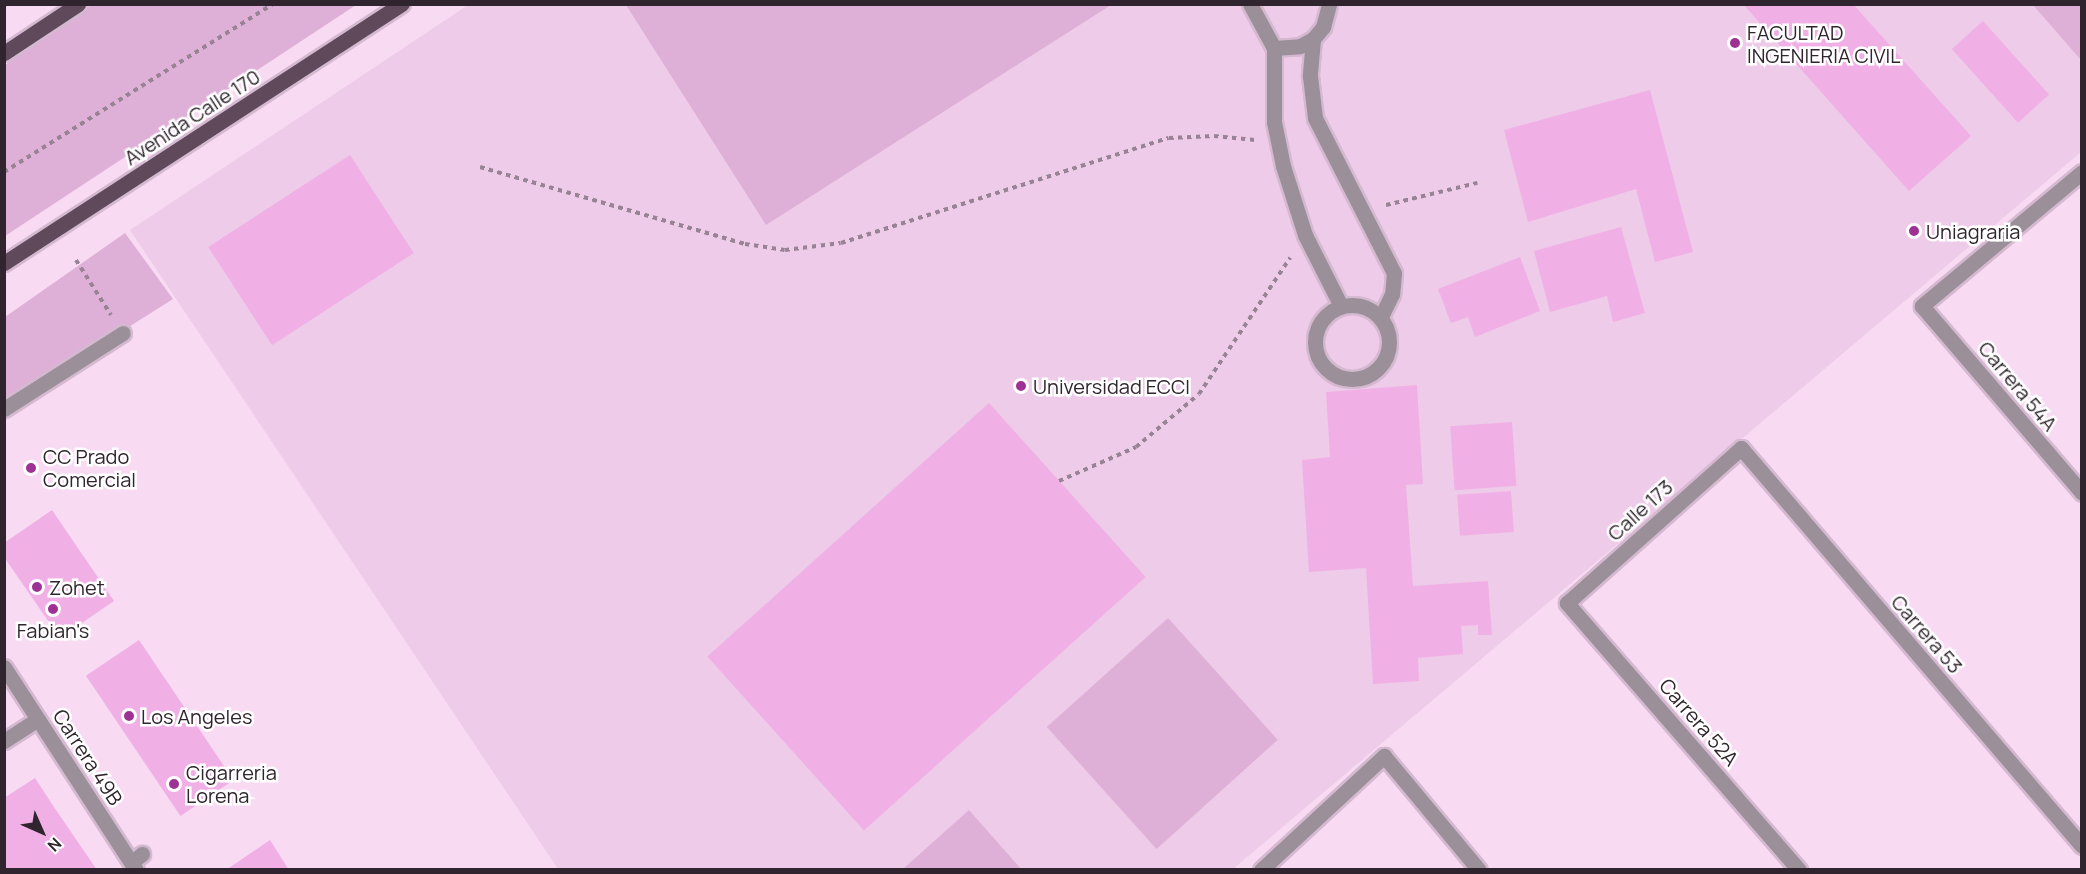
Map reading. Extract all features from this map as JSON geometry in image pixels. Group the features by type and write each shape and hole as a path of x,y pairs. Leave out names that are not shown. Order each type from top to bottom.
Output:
{"main road":[{"path":"4,53 78,4"},
{"name":"Avenida Calle 170","path":"4,263 402,4"}],"street":[{"path":"1250,4 1274,48 1276,142 1305,235 1341,306"},
{"path":"1274,48 1300,46 1313,39 1323,27 1329,4"},
{"path":"1313,39 1310,76 1315,118 1394,273 1392,294 1381,317"},
{"name":"Carrera 54A","path":"2082,172 1922,306 2082,493"},
{"path":"1341,306 1370,308 1381,317 1389,330 1386,359 1378,370 1350,380 1324,367 1314,340 1328,314 1341,306"},
{"path":"4,409 123,333"},
{"name":"Calle 173","path":"1568,603 1741,448"},
{"name":"Carrera 53","path":"1741,448 2082,846"},
{"name":"Carrera 52A","path":"1568,603 1799,870"},
{"name":"Carrera 49B","path":"4,667 137,862"},
{"path":"4,741 38,719"},
{"path":"1261,870 1384,756 1479,870"}],"path":[{"path":"4,172 273,4"},
{"path":"480,167 745,244 785,250 841,243 1169,138 1214,136 1276,142"},
{"path":"1362,211 1477,183"},
{"path":"1059,481 1136,447 1199,394 1305,235"},
{"path":"76,260 123,333"}],"shaded area":[{"path":"92,4 356,5 5,236 5,65"},
{"name":"Universidad ECCI","path":"468,5 2081,5 2081,152 1233,869 558,869 130,230"},
{"path":"626,5 1111,5 766,225"},
{"path":"2033,5 2081,5 2081,60"},
{"path":"125,233 173,299 5,405 5,317"},
{"path":"1168,618 1278,740 1157,849 1047,727"},
{"path":"969,810 1021,869 903,869"}],"building":[{"path":"1743,4 1853,4 1971,136 1909,191"},
{"path":"1983,21 2049,95 2018,123 1952,49"},
{"path":"1650,90 1693,252 1655,262 1636,189 1528,222 1504,130"},
{"path":"350,155 414,253 272,345 208,247"},
{"path":"1621,227 1645,313 1613,322 1607,296 1550,312 1534,251"},
{"path":"1520,257 1540,311 1475,337 1468,317 1451,323 1438,289"},
{"path":"1417,385 1423,484 1406,485 1413,586 1488,581 1492,635 1478,635 1478,625 1461,626 1463,654 1418,658 1419,681 1373,684 1366,568 1309,572 1302,460 1330,457 1326,392"},
{"path":"989,403 1146,577 864,830 707,657"},
{"path":"1512,422 1516,486 1455,490 1450,426"},
{"path":"1511,491 1514,532 1460,536 1457,495"},
{"path":"52,510 114,601 60,638 4,557 4,543"},
{"path":"139,640 234,780 180,816 86,676"},
{"path":"35,778 97,870 4,870 4,798"},
{"path":"270,840 289,870 226,870"}],"place":[{"name":"FACULTAD INGENIERIA CIVIL","path":"1735,43"},
{"name":"Uniagraria","path":"1914,231"},
{"name":"Universidad ECCI","path":"1021,386"},
{"name":"CC Prado Comercial","path":"31,468"},
{"name":"Zohet","path":"37,587"},
{"name":"Fabian's","path":"53,609"},
{"name":"Los Angeles","path":"129,716"},
{"name":"Cigarreria Lorena","path":"174,784"}]}
